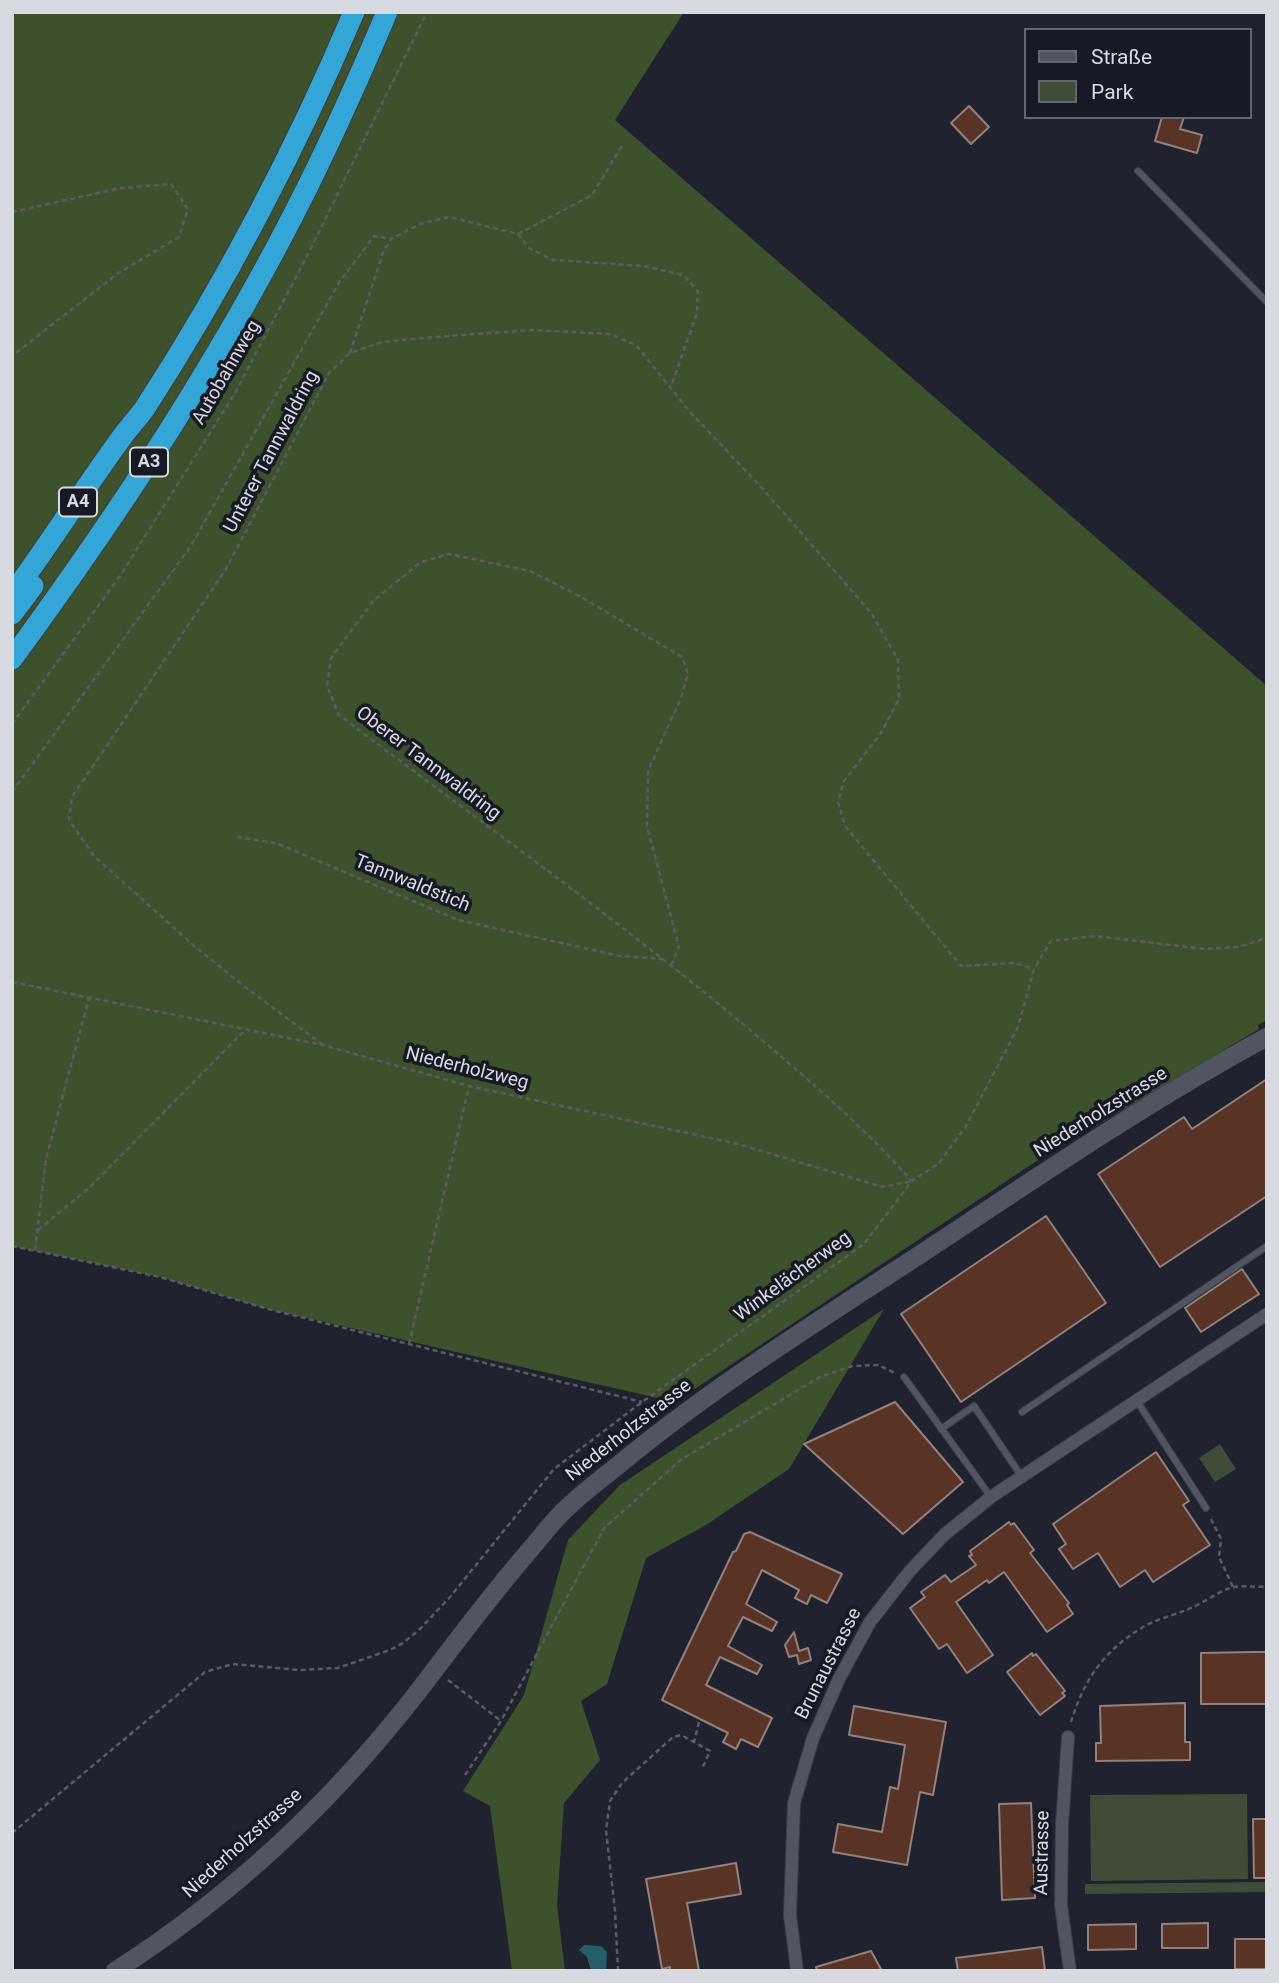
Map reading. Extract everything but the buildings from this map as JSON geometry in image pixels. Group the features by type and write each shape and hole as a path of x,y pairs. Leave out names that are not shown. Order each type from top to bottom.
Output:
{"highway":[{"name":"A3","path":"12,614 132,444 143,410 200,317 272,188 354,12"},
{"name":"A3","path":"12,659 126,498 209,367 308,187 346,108 387,12"},
{"name":"A4","path":"12,595 122,436 143,410"}],"main road":[{"name":"Niederholzstrasse","path":"115,1971 191,1919 248,1874 330,1794 411,1701 494,1591 568,1506 680,1415 800,1332 1115,1128 1267,1037"}],"street":[{"name":"Brunaustrasse","path":"797,1971 790,1915 794,1803 813,1738 839,1679 870,1622 909,1572 944,1535 991,1497 1267,1314"},
{"name":"Austrasse","path":"1068,1737 1062,1825 1061,1905 1070,1971"}],"lane":[{"path":"1138,171 1267,302"},
{"path":"1022,1412 1267,1246"},
{"path":"904,1377 991,1497"},
{"path":"1137,1401 1206,1508"},
{"path":"941,1429 974,1406 1022,1477"}],"path":[{"name":"Autobahnweg","path":"12,724 120,576 235,393 307,256 427,12"},
{"path":"518,234 592,195 623,144"},
{"path":"12,212 121,188 171,184 188,209 178,237 117,274 12,356"},
{"path":"350,353 384,250 391,239 420,224 449,217 518,234 529,248 553,260 644,266 683,275 698,291 697,313 671,387"},
{"path":"12,792 191,546 340,281 374,236 391,239"},
{"name":"Unterer Tannwaldring","path":"323,1045 192,944 94,856 69,820 72,797 226,569 329,373 350,353 382,342 532,330 610,334 636,345 691,412 872,614 898,660 899,699 881,733 844,781 838,802 845,826 961,966 1015,963 1034,969"},
{"name":"Oberer Tannwaldring","path":"671,965 679,947 647,826 648,771 681,698 688,674 682,657 583,598 530,571 449,554 421,562 373,601 331,658 327,686 339,715 664,959 671,965 796,1069 861,1127 912,1181"},
{"name":"Tannwaldstich","path":"237,837 276,843 458,920 620,956 664,959"},
{"path":"1034,969 1051,941 1095,936 1205,948 1238,947 1267,938"},
{"name":"Winkelächerweg","path":"12,1833 205,1672 233,1664 299,1670 338,1668 376,1656 403,1643 450,1597 554,1469 642,1402 864,1244 912,1181 939,1163 966,1126 1018,1027 1034,969"},
{"name":"Niederholzweg","path":"12,982 323,1045 469,1086 738,1144 883,1187 912,1181"},
{"path":"35,1250 46,1159 89,998"},
{"path":"38,1230 89,1188 246,1029"},
{"path":"409,1344 469,1086"},
{"path":"12,1246 160,1277 268,1309 642,1402"},
{"path":"465,1775 501,1721 604,1528 682,1459 820,1377 852,1366 878,1365 904,1377"},
{"path":"1206,1508 1222,1539 1219,1557 1233,1587"},
{"path":"1068,1737 1077,1702 1091,1672 1121,1644 1147,1625 1191,1608 1233,1587 1267,1586"},
{"path":"435,1669 501,1721"},
{"path":"694,1742 699,1722"},
{"path":"618,1971 606,1830 610,1801 621,1783 673,1737 681,1735 710,1751 702,1769"}],"green space":[{"path":"12,12 684,12 615,120 1267,686 1267,1020 1258,1025 1259,1029 1032,1164 675,1402 268,1309 160,1277 12,1246"},
{"path":"884,1309 789,1469 706,1525 646,1558 607,1684 581,1701 600,1760 564,1803 557,1905 565,1971 512,1971 490,1806 463,1791 524,1695 568,1540 620,1485"},
{"path":"1220,1444 1236,1469 1215,1482 1199,1458"},
{"path":"1247,1794 1248,1879 1091,1881 1090,1795"},
{"path":"1267,1882 1267,1892 1085,1894 1085,1884"}],"water":[{"path":"584,1945 601,1946 607,1952 606,1971 591,1971 587,1957 579,1950"}]}
